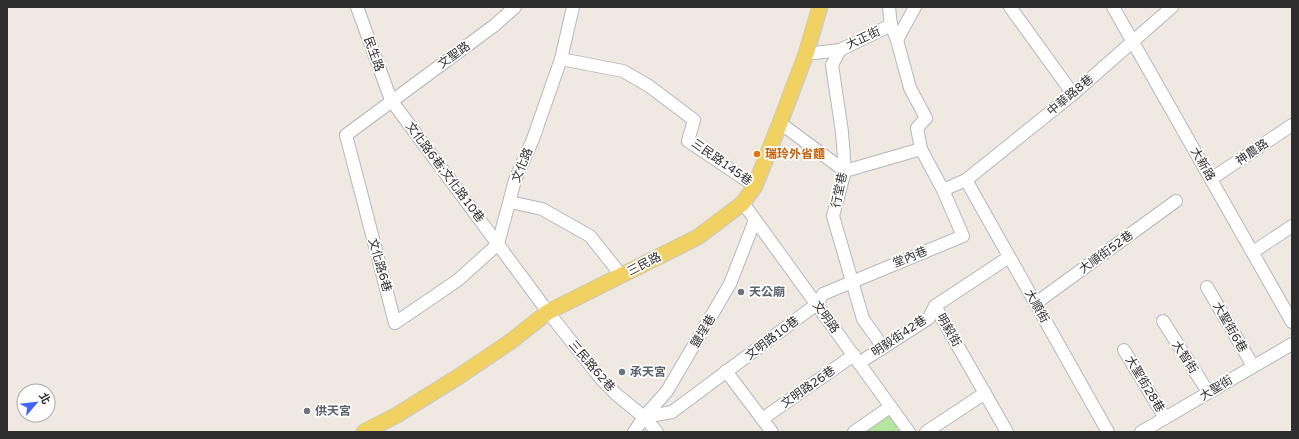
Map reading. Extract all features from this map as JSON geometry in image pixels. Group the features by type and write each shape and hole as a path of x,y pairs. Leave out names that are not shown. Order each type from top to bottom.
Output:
{"main road":[{"name":"三民路","path":"364,432 397,415 458,377 510,342 548,312 698,237 743,203 755,186 780,123 806,54 820,7"}],"street":[{"name":"民生路","path":"356,7 391,100"},
{"name":"文聖路","path":"391,100 494,25 514,7"},
{"name":"文化路","path":"498,244 510,202 514,180 533,139 562,59 573,7"},
{"path":"889,7 891,25"},
{"name":"大正街","path":"898,40 915,7"},
{"path":"1010,7 1073,94"},
{"name":"大新路","path":"1114,7 1292,322"},
{"name":"中華路8巷","path":"943,190 966,180 1073,94 1172,7"},
{"name":"大正街","path":"806,54 840,50 891,25 898,40"},
{"path":"898,40 910,88 926,118 917,128 921,149 943,190"},
{"name":"行堂巷","path":"840,50 832,65 842,132 845,170 833,216 863,319 883,347"},
{"name":"三民路145巷","path":"562,59 623,71 649,86 694,120 688,141 755,186"},
{"name":"文化路6巷","path":"391,100 346,135 395,323 458,280 498,244"},
{"name":"文化路6巷;文化路10巷","path":"391,100 498,244"},
{"path":"780,123 845,170 921,149"},
{"name":"神農路","path":"1211,179 1292,125"},
{"name":"大順街","path":"966,180 1108,432"},
{"name":"堂內巷","path":"817,304 823,294 852,280 963,236 943,190"},
{"name":"大順街52巷","path":"1036,303 1176,201"},
{"path":"510,202 542,209 590,236 621,275"},
{"name":"文明路","path":"743,203 909,432"},
{"name":"鹽埕巷","path":"634,432 644,417 667,391 730,284 755,220"},
{"path":"1253,252 1292,226"},
{"path":"498,244 548,312"},
{"name":"明毅街","path":"1007,432 935,306 1009,257"},
{"name":"大聖街6巷","path":"1207,287 1253,366"},
{"name":"文明路10巷","path":"644,417 672,412 817,304"},
{"name":"明毅街42巷","path":"856,359 883,347 929,318 935,306"},
{"name":"三民路62巷","path":"548,312 602,380 617,395 644,417 657,432"},
{"name":"大智街","path":"1163,321 1208,392"},
{"name":"大聖街","path":"1141,432 1292,344"},
{"name":"大聖街28巷","path":"1124,350 1165,418"},
{"name":"文明路26巷","path":"762,419 856,359"},
{"path":"726,371 772,432"},
{"path":"926,432 985,393"},
{"path":"854,432 890,407"}],"green space":[{"path":"890,407 909,432 854,432"}],"place":[{"name":"瑞玲外省麵","path":"757,154"},
{"name":"天公廟","path":"741,292"},
{"name":"承天宮","path":"622,372"},
{"name":"供天宮","path":"307,411"}]}
